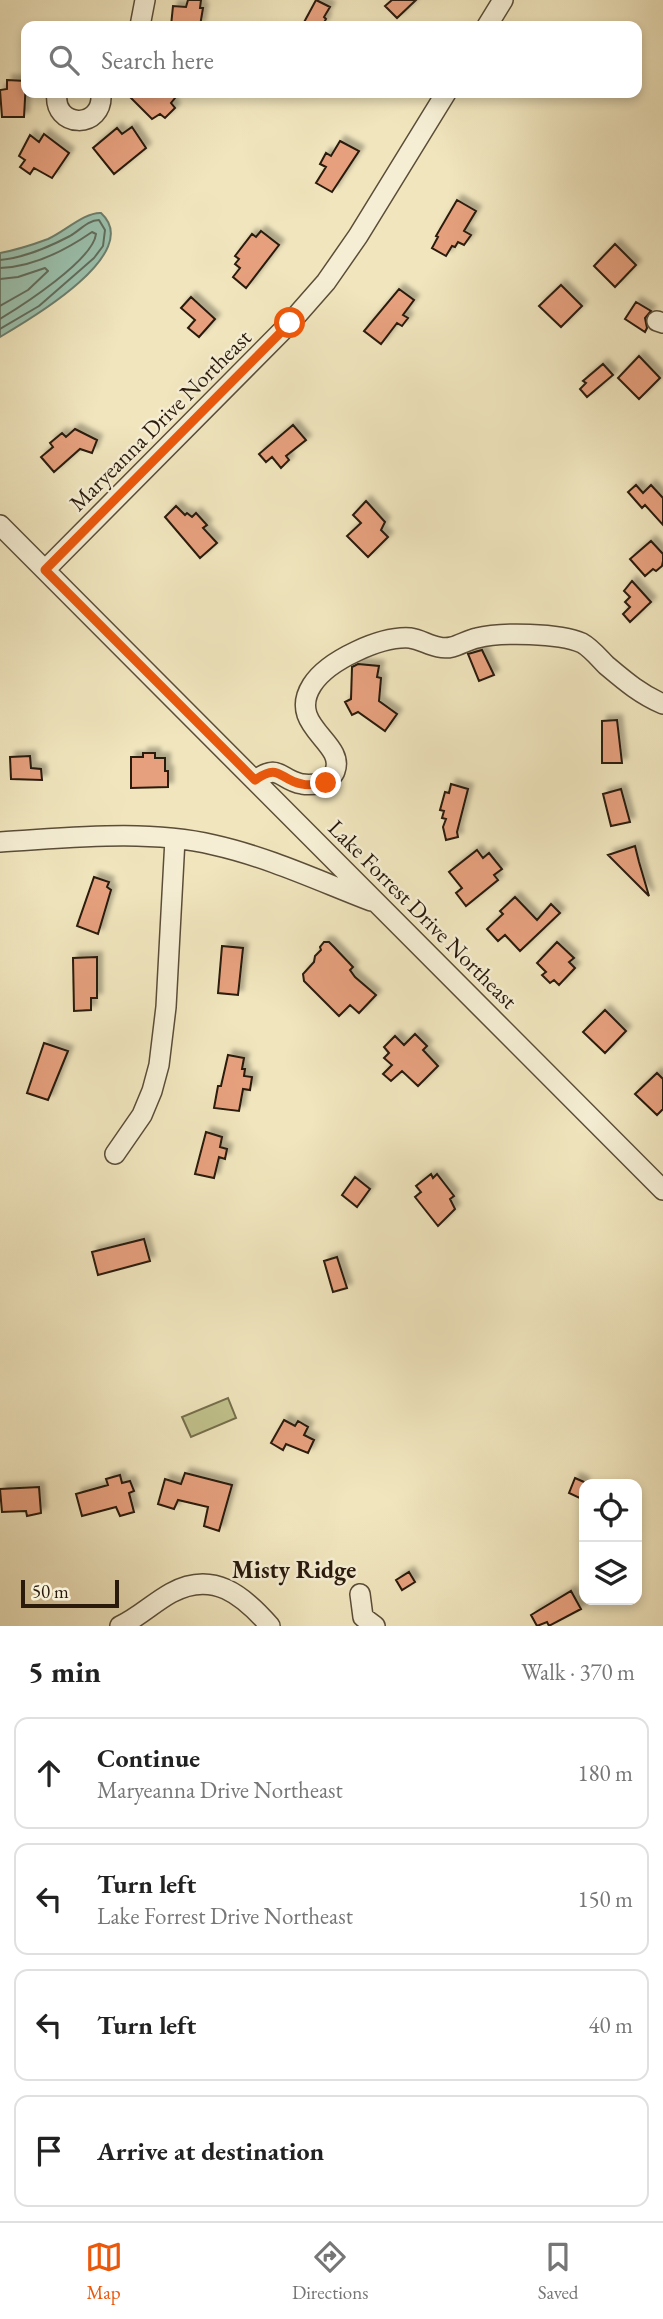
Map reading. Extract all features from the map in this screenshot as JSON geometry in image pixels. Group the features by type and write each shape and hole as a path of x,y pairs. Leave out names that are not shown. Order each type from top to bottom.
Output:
{"street":[{"path":"142,21 145,0"},
{"path":"490,21 503,0"},
{"path":"57,98 61,111 73,120 81,121 95,114 101,98"},
{"name":"Maryeanna Drive Northeast","path":"45,570 290,323 326,282 358,236 443,98"},
{"name":"Lake Forrest Drive Northeast","path":"0,525 663,1190"},
{"path":"255,780 274,771 302,784 326,783 336,770 335,757 307,718 306,701 312,684 337,660 358,649 393,641 410,638 432,646 449,648 478,638 560,636 585,644 643,695 663,704"},
{"path":"0,842 99,837 175,839 212,844 248,854 378,903"},
{"path":"115,1154 142,1115 159,1065 166,1007 175,839"},
{"path":"120,1626 137,1618 169,1594 183,1587 203,1584 221,1586 239,1595 270,1626"},
{"path":"360,1594 363,1617 374,1626"}],"shaded area":[{"path":"228,1398 236,1418 191,1437 182,1417"}],"water":[{"path":"101,213 110,229 108,247 96,265 56,301 0,337 0,253 48,239 81,219"}],"building":[{"path":"188,0 201,0 201,21 172,21 173,6 186,7"},
{"path":"316,0 330,7 324,17 325,21 305,21"},
{"path":"392,0 416,0 397,18 385,6"},
{"path":"7,80 21,81 21,98 25,98 24,117 2,117 0,90 7,89"},
{"path":"131,98 175,98 171,103 175,108 165,118 160,114 152,119"},
{"path":"132,127 146,148 114,174 93,148 117,128 122,134"},
{"path":"44,134 69,153 52,178 34,168 30,174 20,167 25,160 19,156 30,135 39,142"},
{"path":"340,141 359,151 332,192 316,183 326,167 320,164 326,153 331,156"},
{"path":"457,200 476,211 464,231 471,235 464,245 458,242 455,247 452,246 446,256 432,248"},
{"path":"261,231 279,245 246,288 233,277 240,268 235,264 239,259 235,256 252,234 256,237"},
{"path":"615,244 636,265 615,287 594,266"},
{"path":"561,285 582,306 561,327 539,306"},
{"path":"399,289 414,300 403,315 408,318 402,326 397,323 381,344 364,331"},
{"path":"191,297 215,319 199,337 188,328 195,320 181,308"},
{"path":"636,302 651,311 645,318 645,332 625,319"},
{"path":"639,356 660,378 639,399 618,378"},
{"path":"603,364 613,375 587,397 580,389 586,383 583,381"},
{"path":"293,425 306,440 286,456 289,460 281,468 272,457 266,462 259,454"},
{"path":"75,429 97,440 92,453 80,449 54,472 41,457 53,447 50,443 62,433 66,437"},
{"path":"636,485 643,493 651,485 663,498 663,525 645,505 642,508 628,492"},
{"path":"366,501 385,522 381,530 388,537 368,557 347,536 361,523 353,515"},
{"path":"176,506 185,515 187,513 192,517 196,513 207,525 203,528 217,543 200,558 165,517"},
{"path":"651,541 663,554 663,561 656,571 653,569 645,576 630,559"},
{"path":"632,581 651,602 630,622 623,614 630,607 625,602 630,597 624,591"},
{"path":"482,650 494,675 479,681 468,654"},
{"path":"358,664 379,666 379,701 397,714 385,731 358,712 352,715 345,702 351,699 352,667"},
{"path":"617,720 622,763 602,763 602,721"},
{"path":"143,753 155,753 155,758 165,758 168,787 131,788 131,757 143,757"},
{"path":"30,756 31,768 41,769 42,780 11,779 10,757"},
{"path":"451,784 468,789 458,837 446,840 443,827 446,819 442,818 444,811 440,810 445,792 449,793"},
{"path":"621,789 630,822 611,826 603,794"},
{"path":"635,846 639,862 649,896 608,855"},
{"path":"477,850 483,858 489,853 502,869 494,875 498,880 466,906 456,893 462,888 449,872"},
{"path":"94,877 109,882 107,887 111,890 98,934 77,926"},
{"path":"515,897 537,920 551,904 560,913 520,951 505,935 498,941 487,929 503,914 500,911"},
{"path":"324,942 329,942 334,947 353,967 350,970 355,977 376,995 359,1013 350,1005 339,1016 304,981 303,974 314,962"},
{"path":"557,942 574,958 569,962 575,968 559,985 554,980 550,983 542,975 546,972 537,963"},
{"path":"222,946 243,948 238,995 218,993"},
{"path":"97,957 97,998 91,998 91,1010 74,1011 73,958"},
{"path":"605,1010 626,1031 605,1053 583,1032"},
{"path":"415,1034 427,1046 423,1050 438,1066 418,1086 402,1071 391,1081 383,1074 392,1065 384,1058 389,1053 384,1047 395,1036 404,1045"},
{"path":"44,1043 68,1051 48,1100 27,1093"},
{"path":"228,1055 244,1058 244,1076 252,1077 250,1090 243,1089 239,1111 214,1108"},
{"path":"657,1073 663,1079 663,1109 657,1115 635,1094"},
{"path":"206,1132 222,1137 220,1147 227,1149 225,1159 219,1157 214,1178 195,1174"},
{"path":"431,1174 433,1178 437,1174 454,1196 450,1199 455,1209 438,1226 415,1197 421,1192 416,1186"},
{"path":"355,1177 370,1189 357,1207 342,1195"},
{"path":"144,1239 150,1261 98,1275 92,1252"},
{"path":"337,1257 347,1288 333,1292 324,1261"},
{"path":"284,1420 295,1426 298,1421 308,1427 304,1435 314,1440 308,1453 286,1444 283,1450 271,1443"},
{"path":"185,1473 232,1485 219,1531 204,1526 208,1507 178,1500 174,1509 158,1504 165,1479 181,1484"},
{"path":"120,1475 122,1483 130,1481 134,1491 129,1493 134,1512 120,1516 116,1507 82,1516 76,1494 108,1485 106,1479"},
{"path":"575,1478 579,1480 579,1498 569,1493"},
{"path":"39,1487 41,1513 27,1516 26,1511 2,1512 0,1489"},
{"path":"409,1572 415,1582 402,1590 396,1580"},
{"path":"571,1591 581,1609 549,1626 547,1622 537,1626 531,1615"}],"district":[{"name":"Misty Ridge","path":"294,1570"}],"route":[{"path":"290,323 45,570 255,780 274,771 302,784 326,783"}]}
